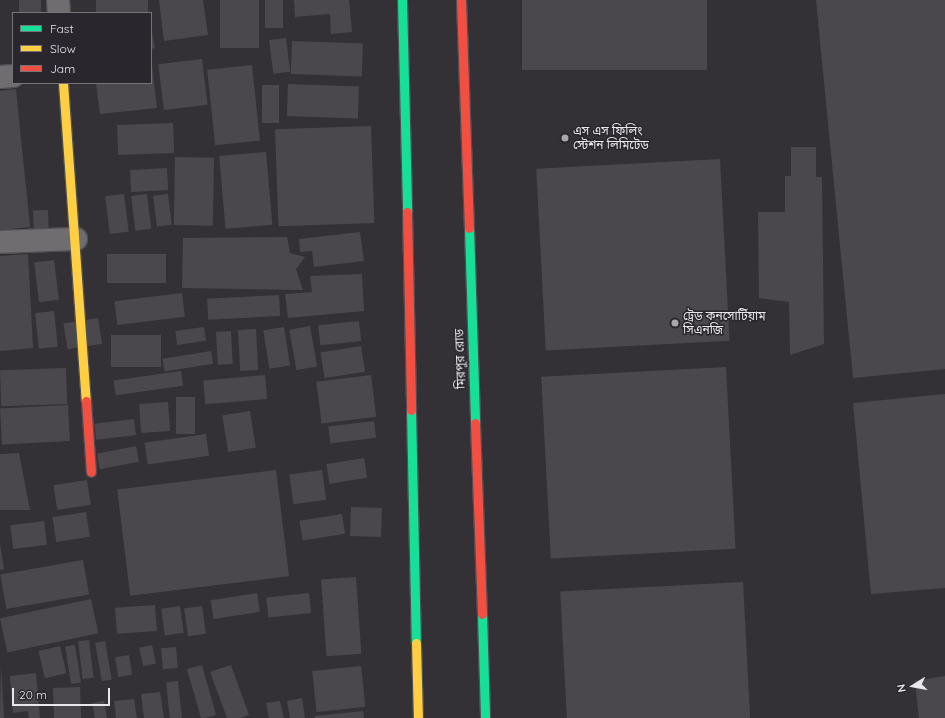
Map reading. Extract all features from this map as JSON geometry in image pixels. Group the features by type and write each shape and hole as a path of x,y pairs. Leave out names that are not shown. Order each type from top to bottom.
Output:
{"main road":[{"path":"402,0 418,718"},
{"name":"মিরপুর রোড","path":"461,0 485,718"},
{"path":"63,84 76,239 92,472"}],"street":[{"path":"58,0 59,12"},
{"path":"0,77 12,76"},
{"path":"0,242 76,239"}],"building":[{"path":"19,0 41,0 41,12 19,12"},
{"path":"96,0 148,0 148,12 96,12"},
{"path":"159,0 203,0 208,35 164,41"},
{"path":"220,0 259,0 259,48 220,48"},
{"path":"265,0 283,0 283,28 265,28"},
{"path":"294,0 349,0 352,32 331,34 330,14 295,17"},
{"path":"522,0 707,0 707,70 522,70"},
{"path":"816,0 945,0 945,369 853,378"},
{"path":"152,32 155,48 152,49"},
{"path":"286,38 290,72 273,74 269,40"},
{"path":"292,41 363,43 362,76 291,74"},
{"path":"202,59 208,105 164,110 158,64"},
{"path":"152,65 157,108 100,114 96,84 152,84"},
{"path":"252,65 260,141 215,145 207,70"},
{"path":"288,84 359,86 358,118 287,116"},
{"path":"262,85 279,85 279,123 262,123"},
{"path":"16,89 30,227 0,230 0,91"},
{"path":"173,123 174,153 118,155 117,125"},
{"path":"371,126 374,223 278,226 275,129"},
{"path":"791,147 816,147 816,177 822,177 824,344 790,355 789,302 759,298 758,212 785,212 785,176 791,176"},
{"path":"266,152 272,225 226,229 219,156"},
{"path":"175,157 214,158 213,226 174,225"},
{"path":"720,159 730,341 546,350 536,169"},
{"path":"167,168 168,190 131,192 130,170"},
{"path":"124,194 129,232 110,234 105,196"},
{"path":"147,194 151,229 135,231 131,196"},
{"path":"168,194 172,225 157,227 153,196"},
{"path":"48,210 49,247 34,248 33,211"},
{"path":"360,232 364,261 314,267 312,251 300,252 299,239"},
{"path":"287,237 290,253 305,257 296,269 303,290 182,288 183,238"},
{"path":"28,254 33,348 0,351 0,256"},
{"path":"107,254 166,254 166,283 107,283"},
{"path":"54,260 59,300 39,302 34,262"},
{"path":"362,274 364,311 288,318 285,294 312,292 310,276"},
{"path":"182,293 185,317 117,325 115,301"},
{"path":"279,295 280,316 208,320 207,299"},
{"path":"54,311 58,347 39,349 35,313"},
{"path":"98,318 102,344 67,349 63,323"},
{"path":"359,321 361,341 320,345 318,325"},
{"path":"310,326 317,366 296,370 289,330"},
{"path":"204,327 206,341 177,345 175,331"},
{"path":"284,327 290,366 269,369 263,330"},
{"path":"256,329 258,370 240,371 238,330"},
{"path":"231,331 233,364 218,365 216,332"},
{"path":"111,335 161,335 161,367 111,367"},
{"path":"361,346 365,372 325,378 321,352"},
{"path":"211,351 213,364 165,372 163,359"},
{"path":"726,367 736,549 551,558 541,377"},
{"path":"66,368 67,404 1,406 0,370"},
{"path":"181,371 183,386 116,395 114,380"},
{"path":"265,375 267,399 205,404 203,380"},
{"path":"371,375 376,417 322,423 316,382"},
{"path":"945,394 945,588 871,594 853,403"},
{"path":"176,397 195,397 195,434 176,434"},
{"path":"168,402 170,431 141,433 139,404"},
{"path":"68,405 70,441 2,445 0,409"},
{"path":"250,411 256,448 228,452 222,415"},
{"path":"134,419 136,435 96,440 94,424"},
{"path":"374,421 376,438 330,443 328,427"},
{"path":"206,434 209,456 148,464 145,443"},
{"path":"136,446 139,462 100,469 97,454"},
{"path":"19,453 30,510 0,510 0,454"},
{"path":"364,458 367,478 330,484 326,464"},
{"path":"276,470 289,576 130,596 117,489"},
{"path":"322,470 326,500 293,504 289,475"},
{"path":"87,480 91,505 57,510 53,485"},
{"path":"351,507 382,508 381,537 350,536"},
{"path":"86,512 90,537 56,542 52,517"},
{"path":"342,514 345,534 303,540 300,521"},
{"path":"44,521 47,545 13,549 10,525"},
{"path":"0,544 4,569 0,570"},
{"path":"83,560 89,594 6,609 0,575"},
{"path":"356,577 361,654 326,656 321,579"},
{"path":"743,582 750,718 567,718 560,592"},
{"path":"257,593 260,612 214,619 211,600"},
{"path":"309,593 311,613 268,617 266,597"},
{"path":"91,599 98,633 7,653 0,618"},
{"path":"155,605 157,631 117,634 115,608"},
{"path":"180,606 184,633 165,635 161,609"},
{"path":"202,606 206,634 188,636 184,609"},
{"path":"89,640 94,678 83,679 78,641"},
{"path":"105,641 112,679 102,681 95,643"},
{"path":"75,645 81,683 71,684 65,647"},
{"path":"152,645 156,664 143,666 139,648"},
{"path":"60,646 66,673 45,678 39,651"},
{"path":"176,647 178,668 163,669 161,648"},
{"path":"129,655 132,675 118,677 115,657"},
{"path":"202,665 216,715 205,718 201,718 187,669"},
{"path":"231,665 249,715 240,718 227,718 210,672"},
{"path":"1,666 4,718 0,718"},
{"path":"361,666 365,707 317,712 312,671"},
{"path":"36,673 40,718 29,718 28,711 13,713 10,676"},
{"path":"945,676 945,718 919,718 915,681"},
{"path":"178,681 182,718 170,718 166,682"},
{"path":"80,687 81,718 54,718 53,688"},
{"path":"160,692 164,718 144,718 141,694"},
{"path":"302,698 305,718 290,718 287,701"},
{"path":"134,699 137,718 116,718 114,701"},
{"path":"104,701 107,718 95,718 92,703"},
{"path":"280,701 284,718 269,718 266,703"},
{"path":"363,711 364,718 315,718 315,716"}],"traffic: fast":[{"path":"402,0 407,212"},
{"path":"469,228 475,423"},
{"path":"411,410 416,643"},
{"path":"482,614 485,718"}],"traffic: slow":[{"path":"63,84 86,401"},
{"path":"416,643 418,718"}],"traffic: jam":[{"path":"461,0 469,228"},
{"path":"407,212 411,410"},
{"path":"86,401 91,472"},
{"path":"475,423 482,614"}],"place":[{"name":"এস এস ফিলিং স্টেশন লিমিটেড","path":"565,138"},
{"name":"ট্রেড কনসোর্টিয়াম সিএনজি","path":"675,323"}]}
